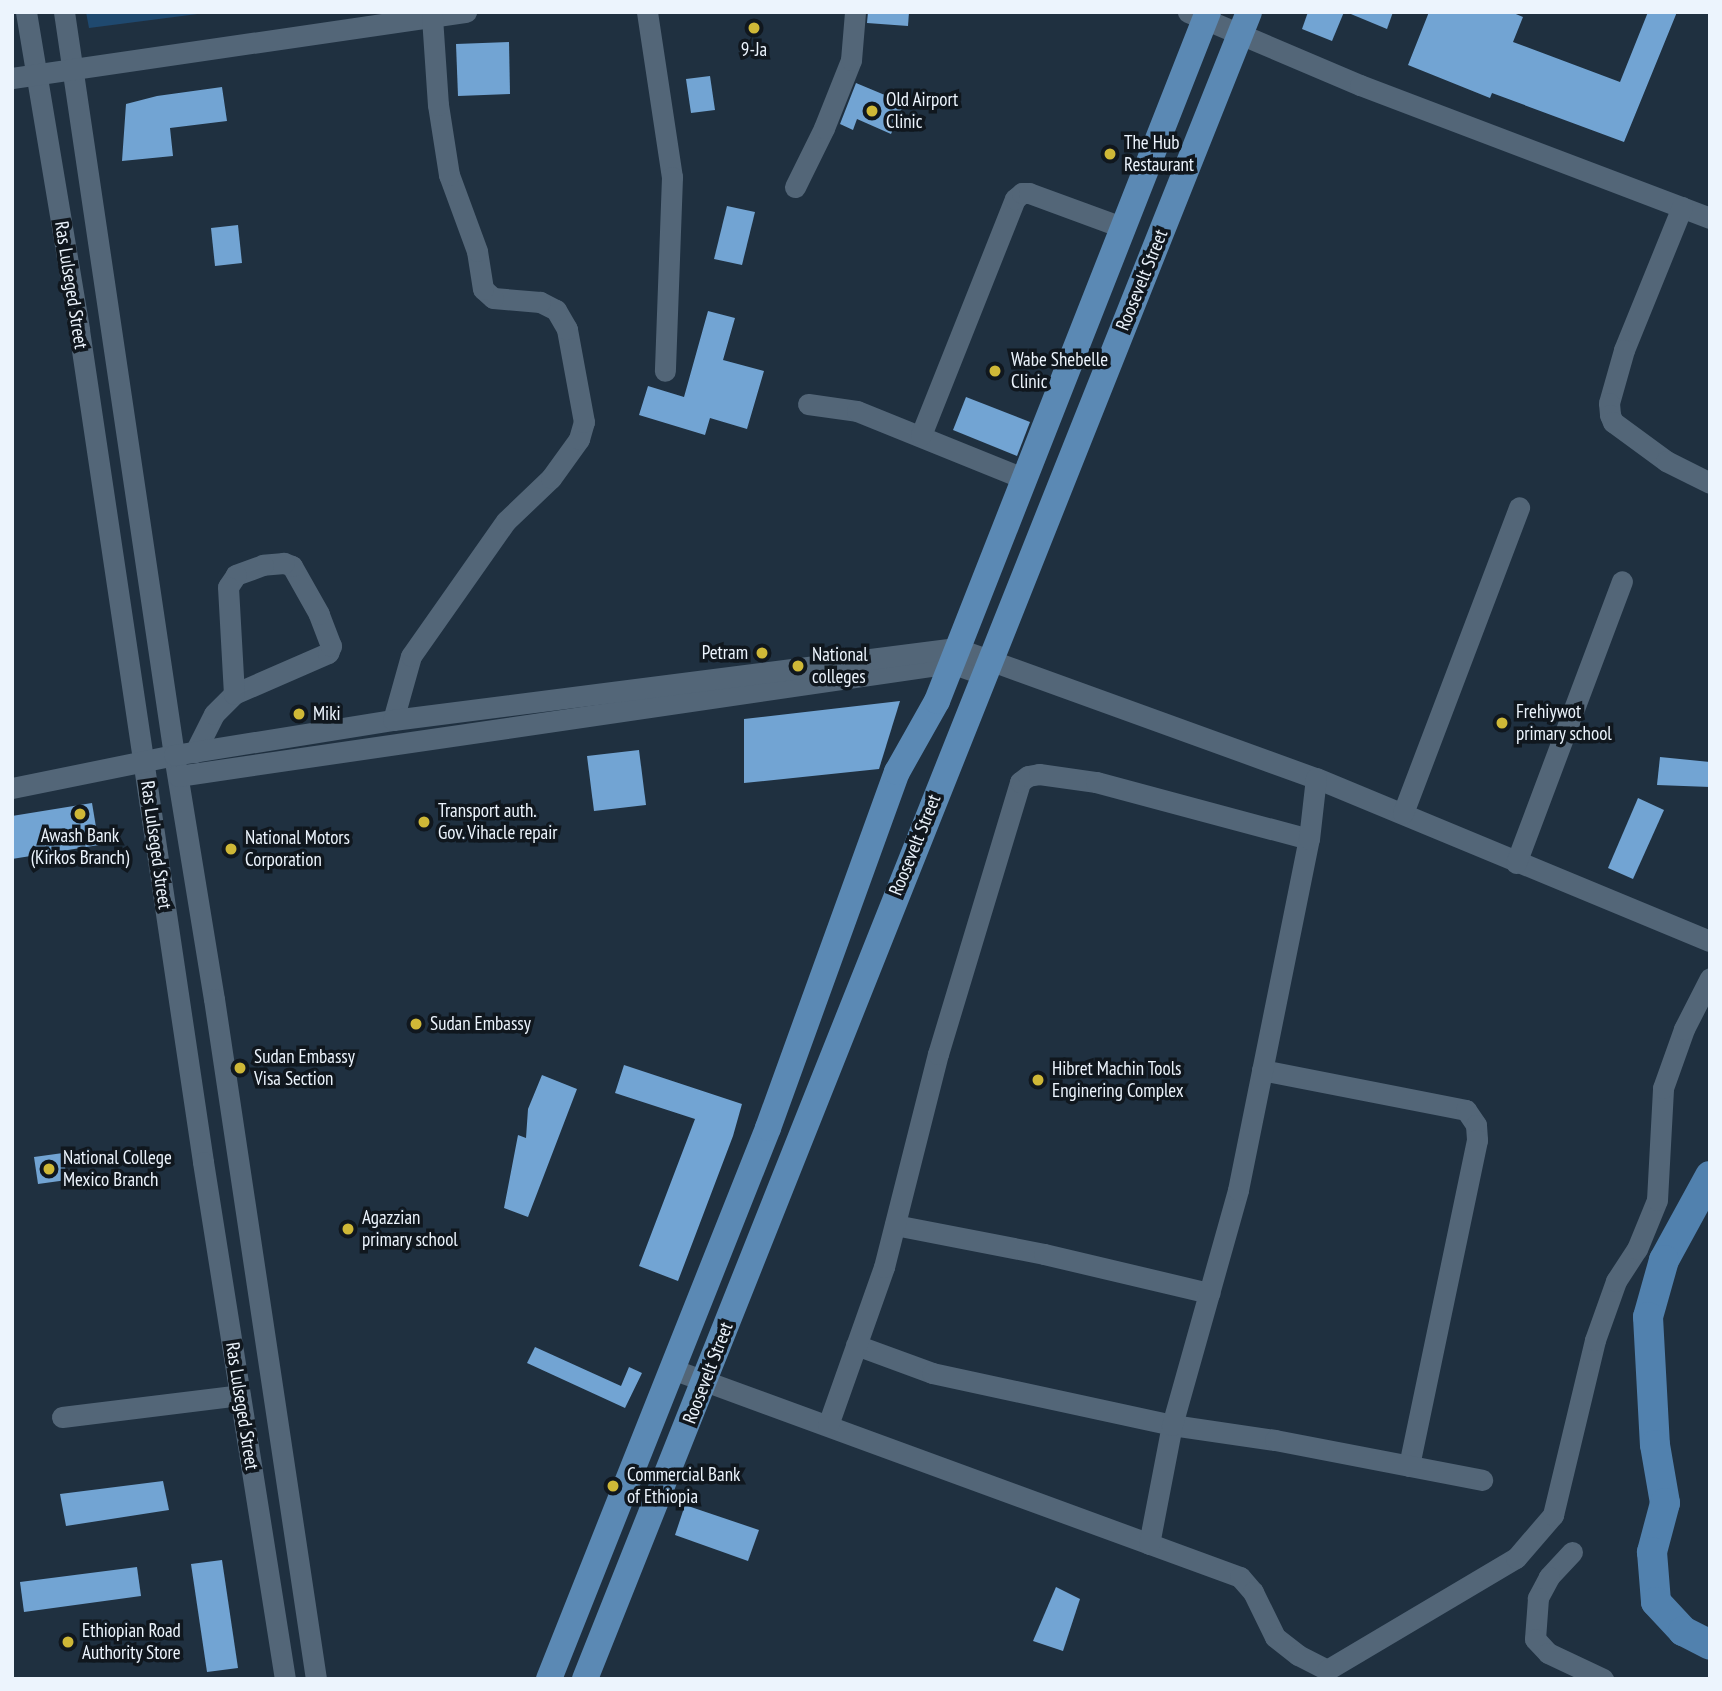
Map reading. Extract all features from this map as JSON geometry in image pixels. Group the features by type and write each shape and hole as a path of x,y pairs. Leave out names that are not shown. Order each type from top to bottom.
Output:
{"main road":[{"name":"Roosevelt Street","path":"549,1679 768,1128 897,772 937,701 1025,480 1201,15"},
{"name":"Roosevelt Street","path":"585,1679 852,1002 1245,23"},
{"path":"1074,351 1108,365"},
{"path":"594,1569 625,1581"}],"street":[{"name":"Ras Lulseged Street","path":"26,12 79,330 285,1678"},
{"name":"Ras Lulseged Street","path":"64,12 138,502 182,761 315,1675"},
{"path":"12,78 466,12"},
{"path":"646,12 672,177 665,371"},
{"path":"795,187 824,128 851,60 855,12"},
{"path":"1201,15 1245,23 1360,85 1710,218"},
{"path":"393,720 411,656 506,521 551,478 579,439 584,422 568,329 556,310 540,302 493,298 483,289 477,251 449,175 438,106 432,18"},
{"path":"921,435 1015,199 1022,193 1029,192 1122,227"},
{"path":"1682,207 1624,350 1609,403 1610,415 1613,422 1666,461 1710,483"},
{"path":"79,330 111,326"},
{"path":"808,404 857,411 921,435 1025,480"},
{"path":"105,506 138,502"},
{"path":"1402,813 1519,507"},
{"path":"182,761 214,714 234,694 328,653 331,646 319,614 292,566 284,563 263,565 236,575 228,587 234,694"},
{"path":"1516,863 1622,581"},
{"path":"12,788 144,763 182,761 953,656"},
{"path":"182,761 393,720 953,656 1316,778 1710,941"},
{"path":"828,1425 884,1268 938,1054 1020,782 1028,776 1039,774 1096,782 1309,839"},
{"path":"1149,1544 1172,1425 1238,1190 1309,839 1316,778"},
{"path":"672,1368 1240,1577 1253,1592 1275,1637 1298,1655 1331,1674 1516,1558 1553,1515 1595,1340 1616,1281 1637,1249 1657,1200 1663,1087 1684,1029 1710,978"},
{"path":"1262,1070 1466,1110 1476,1125 1477,1140 1409,1466"},
{"path":"895,1225 1044,1254 1209,1293"},
{"path":"856,1345 932,1373 1172,1425 1275,1440 1482,1480"},
{"path":"62,1418 239,1388 270,1376"},
{"path":"1572,1552 1549,1577 1538,1598 1535,1639 1548,1653 1603,1679"},
{"path":"285,1678 315,1675"}],"shaded area":[{"path":"86,12 213,12 89,28"}],"building":[{"path":"868,12 909,12 908,26 867,23"},
{"path":"1308,12 1344,12 1332,41 1302,29"},
{"path":"1346,12 1393,12 1387,29"},
{"path":"1429,12 1511,12 1523,17 1513,42 1620,82 1648,12 1677,12 1624,142 1492,93 1490,98 1408,65"},
{"path":"509,42 510,94 458,96 456,44"},
{"path":"710,76 715,110 691,113 686,79"},
{"name":"Old Airport Clinic","path":"856,83 904,103 891,134 857,119 853,130 840,124"},
{"path":"222,87 227,121 170,128 173,156 122,161 126,104 157,96"},
{"path":"727,206 755,212 742,265 714,259"},
{"path":"238,225 242,263 215,266 211,228"},
{"path":"708,311 735,318 723,360 764,371 747,429 710,418 705,435 639,415 648,386 684,397"},
{"path":"966,397 1030,422 1017,456 953,430"},
{"path":"900,701 879,769 744,783 744,719"},
{"path":"639,750 646,805 594,811 587,756"},
{"path":"1660,757 1710,762 1710,787 1657,785"},
{"path":"1638,798 1664,810 1633,879 1608,868"},
{"path":"92,803 99,845 12,859 12,816"},
{"path":"624,1065 742,1104 733,1136 678,1281 639,1266 695,1119 615,1093"},
{"path":"542,1075 577,1089 528,1217 504,1208 518,1135 526,1138 528,1109"},
{"path":"63,1153 67,1180 38,1184 34,1157"},
{"path":"535,1347 621,1386 629,1367 642,1373 625,1408 527,1363"},
{"path":"163,1481 169,1510 66,1526 60,1494"},
{"path":"685,1505 759,1530 748,1561 675,1535"},
{"path":"222,1560 238,1668 207,1672 191,1564"},
{"path":"137,1567 141,1596 24,1612 20,1582"},
{"path":"1056,1587 1080,1599 1063,1651 1033,1641"}],"waterway":[{"path":"1710,1176 1664,1260 1648,1317 1655,1445 1665,1503 1652,1552 1656,1602 1683,1631 1710,1645"}],"place":[{"name":"9-Ja","path":"754,28"},
{"name":"Old Airport Clinic","path":"872,111"},
{"name":"The Hub Restaurant","path":"1110,154"},
{"name":"Wabe Shebelle Clinic","path":"995,371"},
{"name":"Petram","path":"762,653"},
{"name":"National colleges","path":"798,666"},
{"name":"Miki","path":"299,714"},
{"name":"Frehiywot primary school","path":"1502,723"},
{"name":"Awash Bank (Kirkos Branch)","path":"80,814"},
{"name":"Transport auth. Gov. Vihacle repair","path":"424,822"},
{"name":"National Motors Corporation","path":"231,849"},
{"name":"Sudan Embassy","path":"416,1024"},
{"name":"Sudan Embassy Visa Section","path":"240,1068"},
{"name":"Hibret Machin Tools Enginering Complex","path":"1038,1080"},
{"name":"National College Mexico Branch","path":"49,1169"},
{"name":"Agazzian primary school","path":"348,1229"},
{"name":"Commercial Bank of Ethiopia","path":"613,1486"},
{"name":"Ethiopian Road Authority Store","path":"68,1642"}]}
